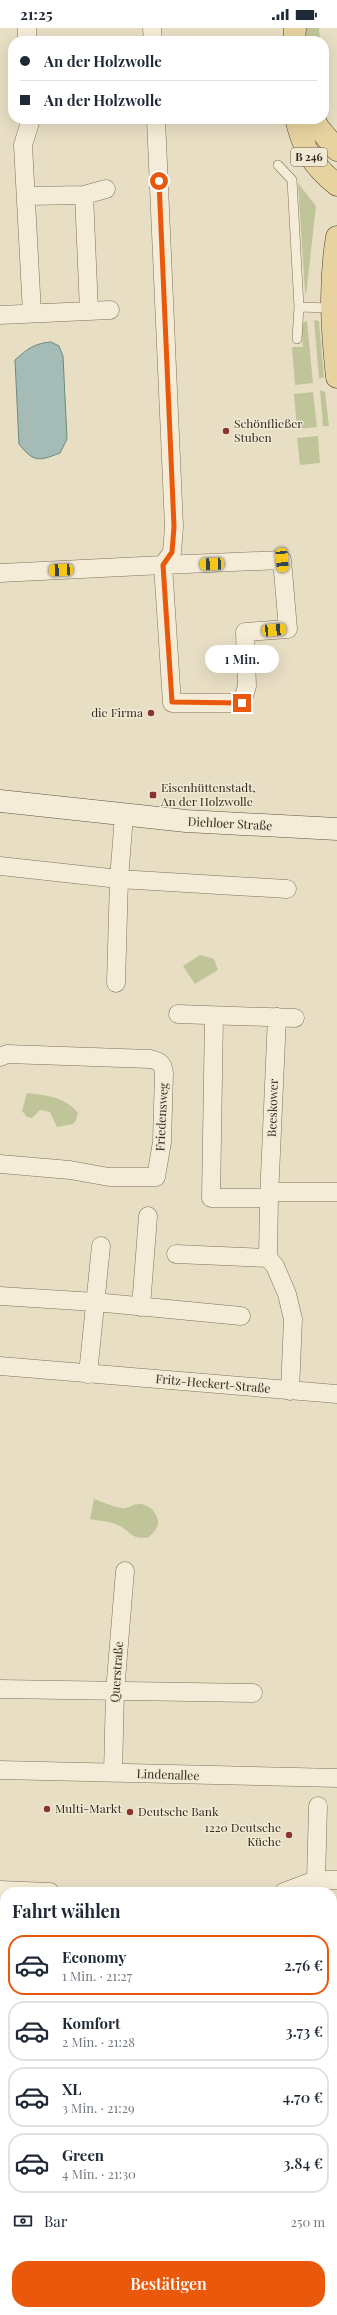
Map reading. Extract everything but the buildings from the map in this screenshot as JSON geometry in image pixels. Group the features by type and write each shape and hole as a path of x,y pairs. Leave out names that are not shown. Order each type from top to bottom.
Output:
{"main road":[{"name":"B 246","path":"297,124 304,149 312,162 337,186"},
{"name":"B 246","path":"316,124 337,150"},
{"path":"336,251 331,308 337,377"}],"street":[{"path":"29,124 23,145 32,313"},
{"path":"0,573 163,565 282,560 288,628 245,632 247,686 242,703 172,702 163,565 172,552 174,527 156,124"},
{"path":"26,196 84,195 106,189"},
{"path":"84,195 89,310"},
{"path":"0,314 110,310"},
{"name":"Diehloer Straße","path":"0,801 124,816 223,824 337,829"},
{"path":"116,983 119,879 124,816"},
{"path":"0,866 119,879 287,889"},
{"path":"178,1014 214,1016 211,1198 337,1192"},
{"name":"Beeskower","path":"214,1016 286,1018 269,1195"},
{"name":"Friedensweg","path":"0,1057 6,1054 150,1059 158,1060 163,1065 164,1073 162,1142 156,1177 110,1177 70,1170 0,1164"},
{"path":"269,1195 268,1258 275,1266 287,1294 293,1319 290,1391"},
{"path":"141,1307 148,1216"},
{"path":"88,1374 101,1246"},
{"path":"176,1254 268,1258"},
{"path":"0,1296 95,1302 241,1316"},
{"name":"Fritz-Heckert-Straße","path":"0,1366 337,1394"},
{"name":"Querstraße","path":"112,1773 115,1692 125,1571"},
{"path":"0,1689 253,1693"},
{"name":"Lindenallee","path":"0,1770 337,1778"},
{"path":"316,1880 318,1806"},
{"path":"297,1887 316,1880 337,1880"}],"lane":[{"path":"278,165 292,180 299,307 297,339"},
{"path":"299,307 331,308"}],"green space":[{"path":"302,28 319,28 320,36 302,36"},
{"path":"298,183 316,206 306,295 305,292"},
{"path":"314,320 319,321 324,377 319,379"},
{"path":"307,321 313,383 295,385 292,347 303,347 301,323"},
{"path":"320,390 325,392 329,426 323,426"},
{"path":"313,392 317,427 297,429 294,394"},
{"path":"318,436 320,463 300,465 297,438"},
{"path":"200,955 214,959 218,970 195,984 183,966"},
{"path":"27,1093 55,1098 68,1103 78,1113 76,1120 73,1124 57,1127 50,1112 40,1110 32,1118 27,1117 22,1111"},
{"path":"94,1499 121,1508 126,1508 137,1504 146,1505 156,1514 158,1521 157,1528 149,1537 138,1538 115,1524 90,1519"}],"water":[{"path":"51,342 59,346 63,356 67,439 60,453 47,458 37,459 29,455 19,444 15,360 32,347"}],"place":[{"name":"Schönfließer Stuben","path":"226,431"},
{"name":"die Firma","path":"151,713"},
{"name":"Eisenhüttenstadt, An der Holzwolle","path":"153,795"},
{"name":"Multi-Markt","path":"47,1809"},
{"name":"Deutsche Bank","path":"130,1812"},
{"name":"1220 Deutsche Küche","path":"289,1835"}],"route":[{"path":"159,181 174,527 172,552 163,565 172,702 242,703"}]}
